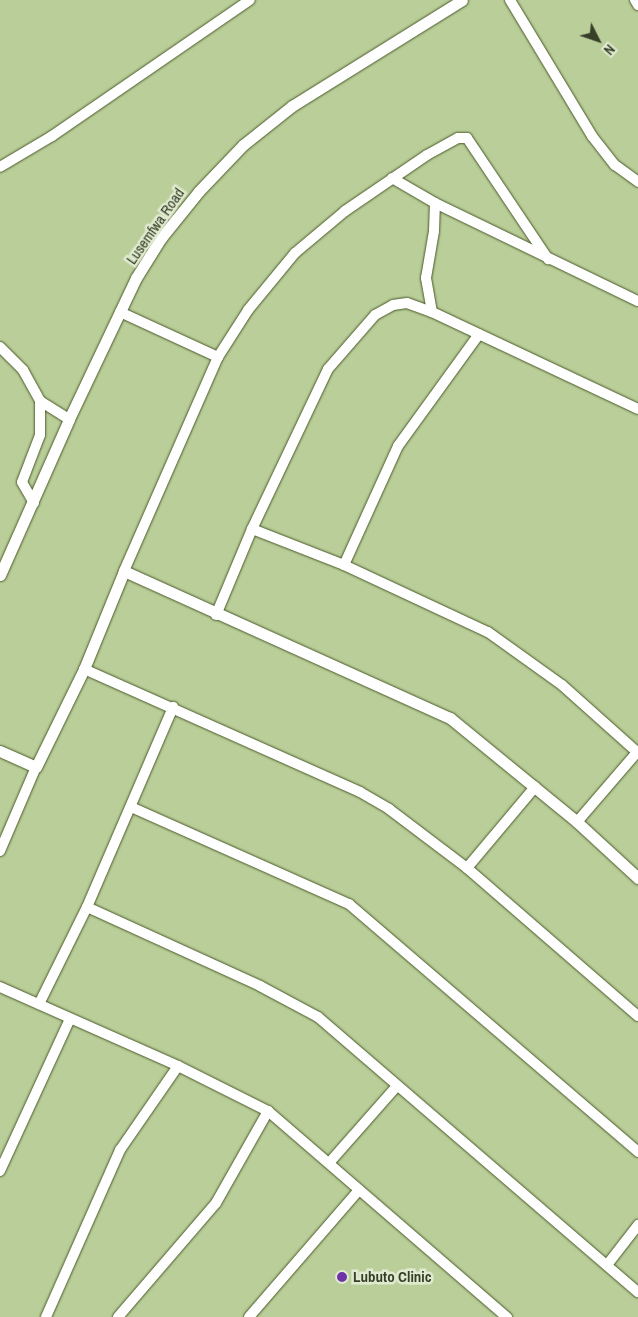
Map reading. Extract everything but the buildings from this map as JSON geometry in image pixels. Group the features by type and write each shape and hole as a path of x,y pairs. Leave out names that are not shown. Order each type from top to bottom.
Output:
{"street":[{"path":"0,167 52,136 250,0"},
{"name":"Lusemfwa Road","path":"0,575 34,503 69,418 120,312 161,238 199,191 243,145 292,106 462,0"},
{"path":"510,0 592,136 615,165 638,182"},
{"path":"635,0 638,5"},
{"path":"0,851 36,767 84,669 124,571 218,357 248,310 295,253 345,211 392,178 458,138 467,138 475,145 548,259"},
{"path":"392,178 435,203 638,301"},
{"path":"432,312 426,278 434,231 435,203"},
{"path":"216,615 252,529 328,369 376,315 393,305 407,303 432,312 638,409"},
{"path":"120,312 218,357"},
{"path":"344,565 398,446 479,334"},
{"path":"0,347 23,370 40,401 40,435 22,482 34,503"},
{"path":"40,401 69,418"},
{"path":"252,529 344,565 500,640 562,685 638,752 577,822"},
{"path":"124,571 216,615 450,718 577,822 638,878"},
{"path":"84,669 173,707 360,792 410,823 466,868 638,1016"},
{"path":"40,1004 87,906 173,707"},
{"path":"0,751 36,767"},
{"path":"466,868 535,787"},
{"path":"131,807 349,904 638,1152"},
{"path":"87,906 260,986 318,1017 638,1292"},
{"path":"0,988 178,1066 268,1112 507,1317"},
{"path":"0,1170 70,1019"},
{"path":"46,1317 120,1150 178,1066"},
{"path":"329,1163 397,1086"},
{"path":"118,1317 216,1203 268,1112"},
{"path":"255,1315 359,1190"},
{"path":"607,1265 638,1225"}],"place":[{"name":"Lubuto Clinic","path":"342,1277"}]}
